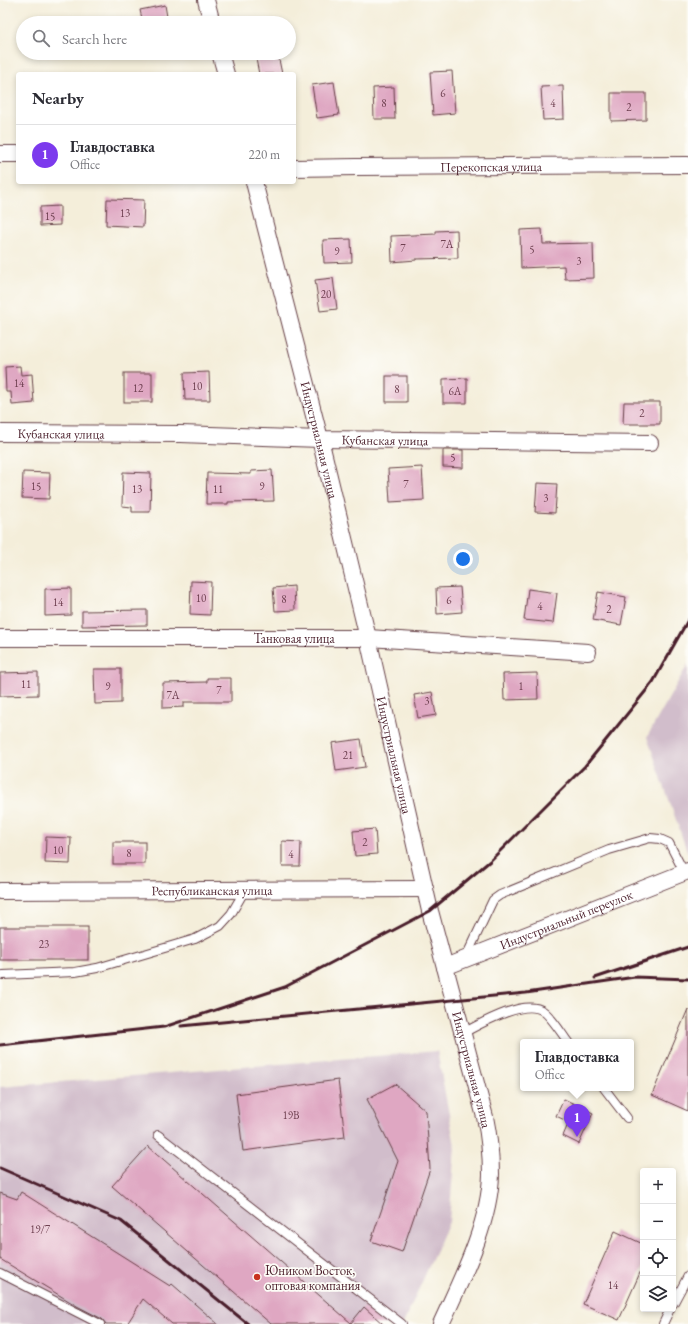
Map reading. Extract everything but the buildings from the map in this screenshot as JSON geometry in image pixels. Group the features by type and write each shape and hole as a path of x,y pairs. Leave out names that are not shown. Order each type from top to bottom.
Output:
{"street":[{"path":"206,0 210,16"},
{"path":"222,60 225,72"},
{"path":"0,154 16,154"},
{"name":"Перекопская улица","path":"296,168 688,165"},
{"name":"Индустриальная улица","path":"255,184 320,438 368,638 425,889 490,1140 491,1175 487,1209 470,1260 441,1324"},
{"name":"Кубанская улица","path":"0,433 181,434 650,444"},
{"name":"Танковая улица","path":"0,638 368,638 588,652"},
{"name":"Индустриальный переулок","path":"445,967 686,872"},
{"name":"Республиканская улица","path":"0,891 425,889"}],"lane":[{"path":"465,959 493,900 500,895 609,850 650,838 660,839 669,843 686,872"},
{"path":"3,975 75,972 97,968 195,939 220,926 231,914 245,890"},
{"path":"463,1033 506,1012 529,1007 537,1007 544,1011 566,1039"},
{"path":"606,1091 627,1118"},
{"path":"158,1135 402,1324"},
{"path":"0,1272 100,1324"},
{"path":"676,1298 688,1276"},
{"path":"662,1324 668,1312"}],"shaded area":[{"path":"688,664 688,854 647,737"},
{"path":"437,1051 455,1146 449,1222 403,1324 0,1324 0,1087"}],"railway":[{"path":"0,1045 164,1027 285,987 430,911 490,861 585,766 653,682 688,620"},
{"path":"595,978 688,947"},
{"path":"181,1026 526,993 635,977 688,979"},
{"path":"0,1168 121,1221 248,1324"}],"place":[{"name":"Главдоставка","path":"577,1137"},
{"name":"Юником Восток, оптовая компания","path":"257,1277"}]}
